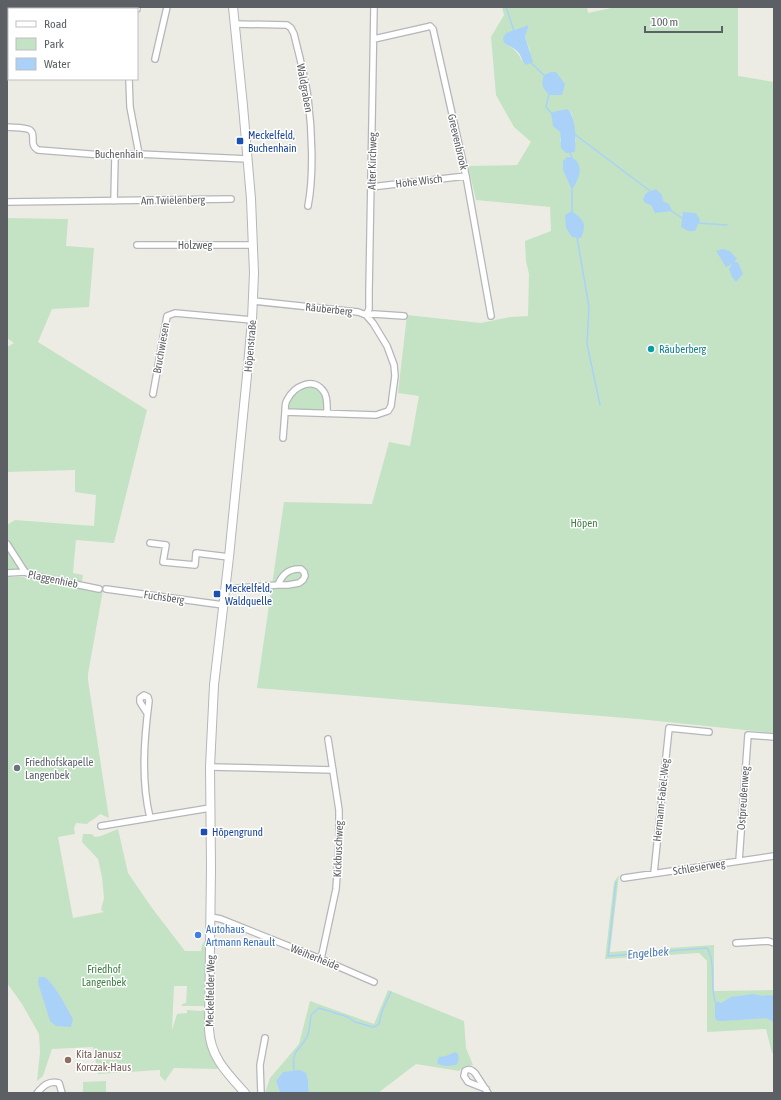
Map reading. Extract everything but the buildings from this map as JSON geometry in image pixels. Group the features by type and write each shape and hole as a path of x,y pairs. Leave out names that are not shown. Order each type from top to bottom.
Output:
{"main road":[{"name":"Höpenstraße","path":"214,685 229,557 253,301 253,244 248,159 233,7"},
{"name":"Meckelfelder Weg","path":"214,685 210,767 210,1038 214,1054 218,1061 245,1093"}],"street":[{"path":"155,59 167,7"},
{"name":"Alter Kirchweg","path":"366,315 369,309 374,7"},
{"name":"Waldgraben","path":"235,24 287,25 291,28 294,34 308,96 310,118 311,190 308,206"},
{"name":"Greevenbrook","path":"374,38 432,27 466,176 492,316"},
{"path":"129,80 130,107 139,154"},
{"name":"Buchenhain","path":"7,127 31,130 33,134 34,148 38,150 115,156 139,154 248,159"},
{"path":"114,201 115,156"},
{"name":"Hohe Wisch","path":"371,187 466,176"},
{"name":"Am Twielenberg","path":"7,202 231,199"},
{"name":"Holzweg","path":"137,245 253,244"},
{"name":"Räuberberg","path":"253,301 358,312 366,315 374,314 404,316"},
{"name":"Bruchwiesen","path":"153,394 167,316 175,314 252,320"},
{"path":"285,412 376,415 388,411 391,406 394,376 392,356 381,335 366,315"},
{"path":"283,438 286,401 298,387 304,384 314,384 319,386 325,393 327,414"},
{"path":"150,543 166,546 163,562 195,565 196,553 229,557"},
{"path":"7,544 25,572"},
{"path":"225,589 288,585 299,583 305,576 304,572 301,569 296,568 287,572 280,579 278,585"},
{"name":"Plaggenhieb","path":"7,574 25,572 35,576 99,588"},
{"name":"Fuchsberg","path":"106,589 223,605"},
{"path":"147,713 144,749 145,776 150,818"},
{"name":"Hermann-Fabel-Weg","path":"654,873 669,728 709,732"},
{"name":"Ostpreußenweg","path":"739,861 748,735 774,737"},
{"name":"Kickbuschweg","path":"322,959 336,889 339,845 339,810 328,739"},
{"path":"210,767 333,770"},
{"path":"101,826 210,808"},
{"name":"Schlesierweg","path":"624,878 774,856"},
{"name":"Weiherheide","path":"211,917 221,919 322,959 374,982"},
{"path":"736,943 768,941 774,943"},
{"path":"261,1093 260,1064 265,1038"},
{"path":"37,1093 48,1084 55,1082 59,1083 62,1093"}],"green space":[{"name":"Höpen","path":"502,7 587,7 588,13 616,7 738,7 738,76 774,82 774,733 638,719 257,688 284,502 372,504 389,442 410,446 419,396 398,393 407,315 481,323 510,317 528,316 529,274 526,261 525,241 551,231 550,207 476,200 468,166 517,165 531,142 514,127 496,95 491,37 504,15","holes":["529,25 525,37 530,51 522,61 515,50 504,43","568,109 572,114 576,142 560,141 560,132"]},
{"name":"Friedhof Langenbek","path":"7,218 68,219 66,246 94,248 89,307 52,309 38,342 147,410 114,543 76,540 73,573 83,575 81,587 103,590 88,680 109,818 100,814 87,824 76,823 74,828 75,834 58,837 73,918 104,912 101,910 104,898 102,877 98,859 82,842 83,834 92,834 95,837 118,829 128,873 152,908 185,951 201,951 202,945 206,939 207,1006 182,1006 182,1004 186,1003 187,986 174,986 172,1030 177,1014 187,1013 187,1010 201,1011 207,1009 213,1057 218,1069 174,1068 165,1081 160,1076 160,1070 98,1074 93,1047 52,1049 43,1076 37,1081 40,1052 39,1034 22,1004 7,983 7,577 24,577 28,580 25,570 7,540 7,525 15,520 94,526 96,495 75,492 75,470 7,472 7,347 14,343 7,338"},
{"path":"312,384 324,393 327,413 285,412 286,401 298,387"},
{"path":"7,549 20,570 7,571"},
{"path":"619,875 610,952 714,945 714,991 774,990 774,1053 772,1053 766,1029 707,1032 707,961 699,953 605,959 614,882"},
{"path":"388,990 464,1021 466,1048 473,1065 465,1066 459,1071 416,1064 378,1093 309,1093 308,1080 276,1081 280,1093 265,1093 270,1078 299,1044 310,1001 374,1024"},
{"path":"106,1081 106,1093 83,1093 83,1082"}],"water":[{"path":"529,25 525,37 533,62 526,65 519,53 514,48 504,43 503,38 506,33"},
{"path":"551,72 556,72 565,84 562,95 550,95 545,91 542,84 544,75"},
{"path":"568,109 574,123 575,152 566,153 561,148 560,132 553,126 551,113"},
{"path":"567,157 577,161 580,171 578,180 572,190 563,170 563,161"},
{"path":"656,189 662,195 663,201 669,204 672,211 655,213 651,205 645,203 643,199 646,193"},
{"path":"572,211 582,220 584,226 581,238 572,237 566,228 565,215"},
{"path":"683,212 696,213 700,220 695,231 688,231 681,227"},
{"path":"722,249 730,251 737,259 734,262 738,262 743,274 736,282 729,269 732,264 726,267 716,251"},
{"path":"39,977 45,977 57,991 73,1019 71,1027 56,1026 50,1021 38,983"},
{"path":"754,994 774,996 774,1026 772,1021 766,1018 718,1021 715,1018 715,1001 721,1003 731,997"},
{"path":"455,1052 459,1057 456,1065 444,1066 437,1063 439,1057"},
{"path":"300,1070 306,1073 309,1093 280,1093 276,1081 283,1072"}],"waterway":[{"path":"506,7 514,31"},
{"path":"529,61 544,75"},
{"path":"549,94 546,107 553,115"},
{"path":"573,133 650,191"},
{"path":"569,150 572,158"},
{"path":"572,190 572,212"},
{"path":"670,210 682,218"},
{"path":"697,223 727,225"},
{"path":"577,237 589,307 587,344 600,405"},
{"name":"Engelbek","path":"616,882 608,956 707,948 710,953 712,966 715,1001"},
{"path":"294,1071 294,1058 296,1052 308,1035 311,1015 319,1008 348,1017 355,1022 373,1027 379,1024 382,1011 391,992"}],"place":[{"name":"Meckelfeld, Buchenhain","path":"240,141"},
{"name":"Räuberberg","path":"651,349"},
{"name":"Meckelfeld, Waldquelle","path":"217,594"},
{"name":"Friedhofskapelle Langenbek","path":"17,768"},
{"name":"Höpengrund","path":"204,832"},
{"name":"Autohaus Artmann Renault","path":"198,935"},
{"name":"Kita Janusz Korczak-Haus","path":"68,1060"}]}
